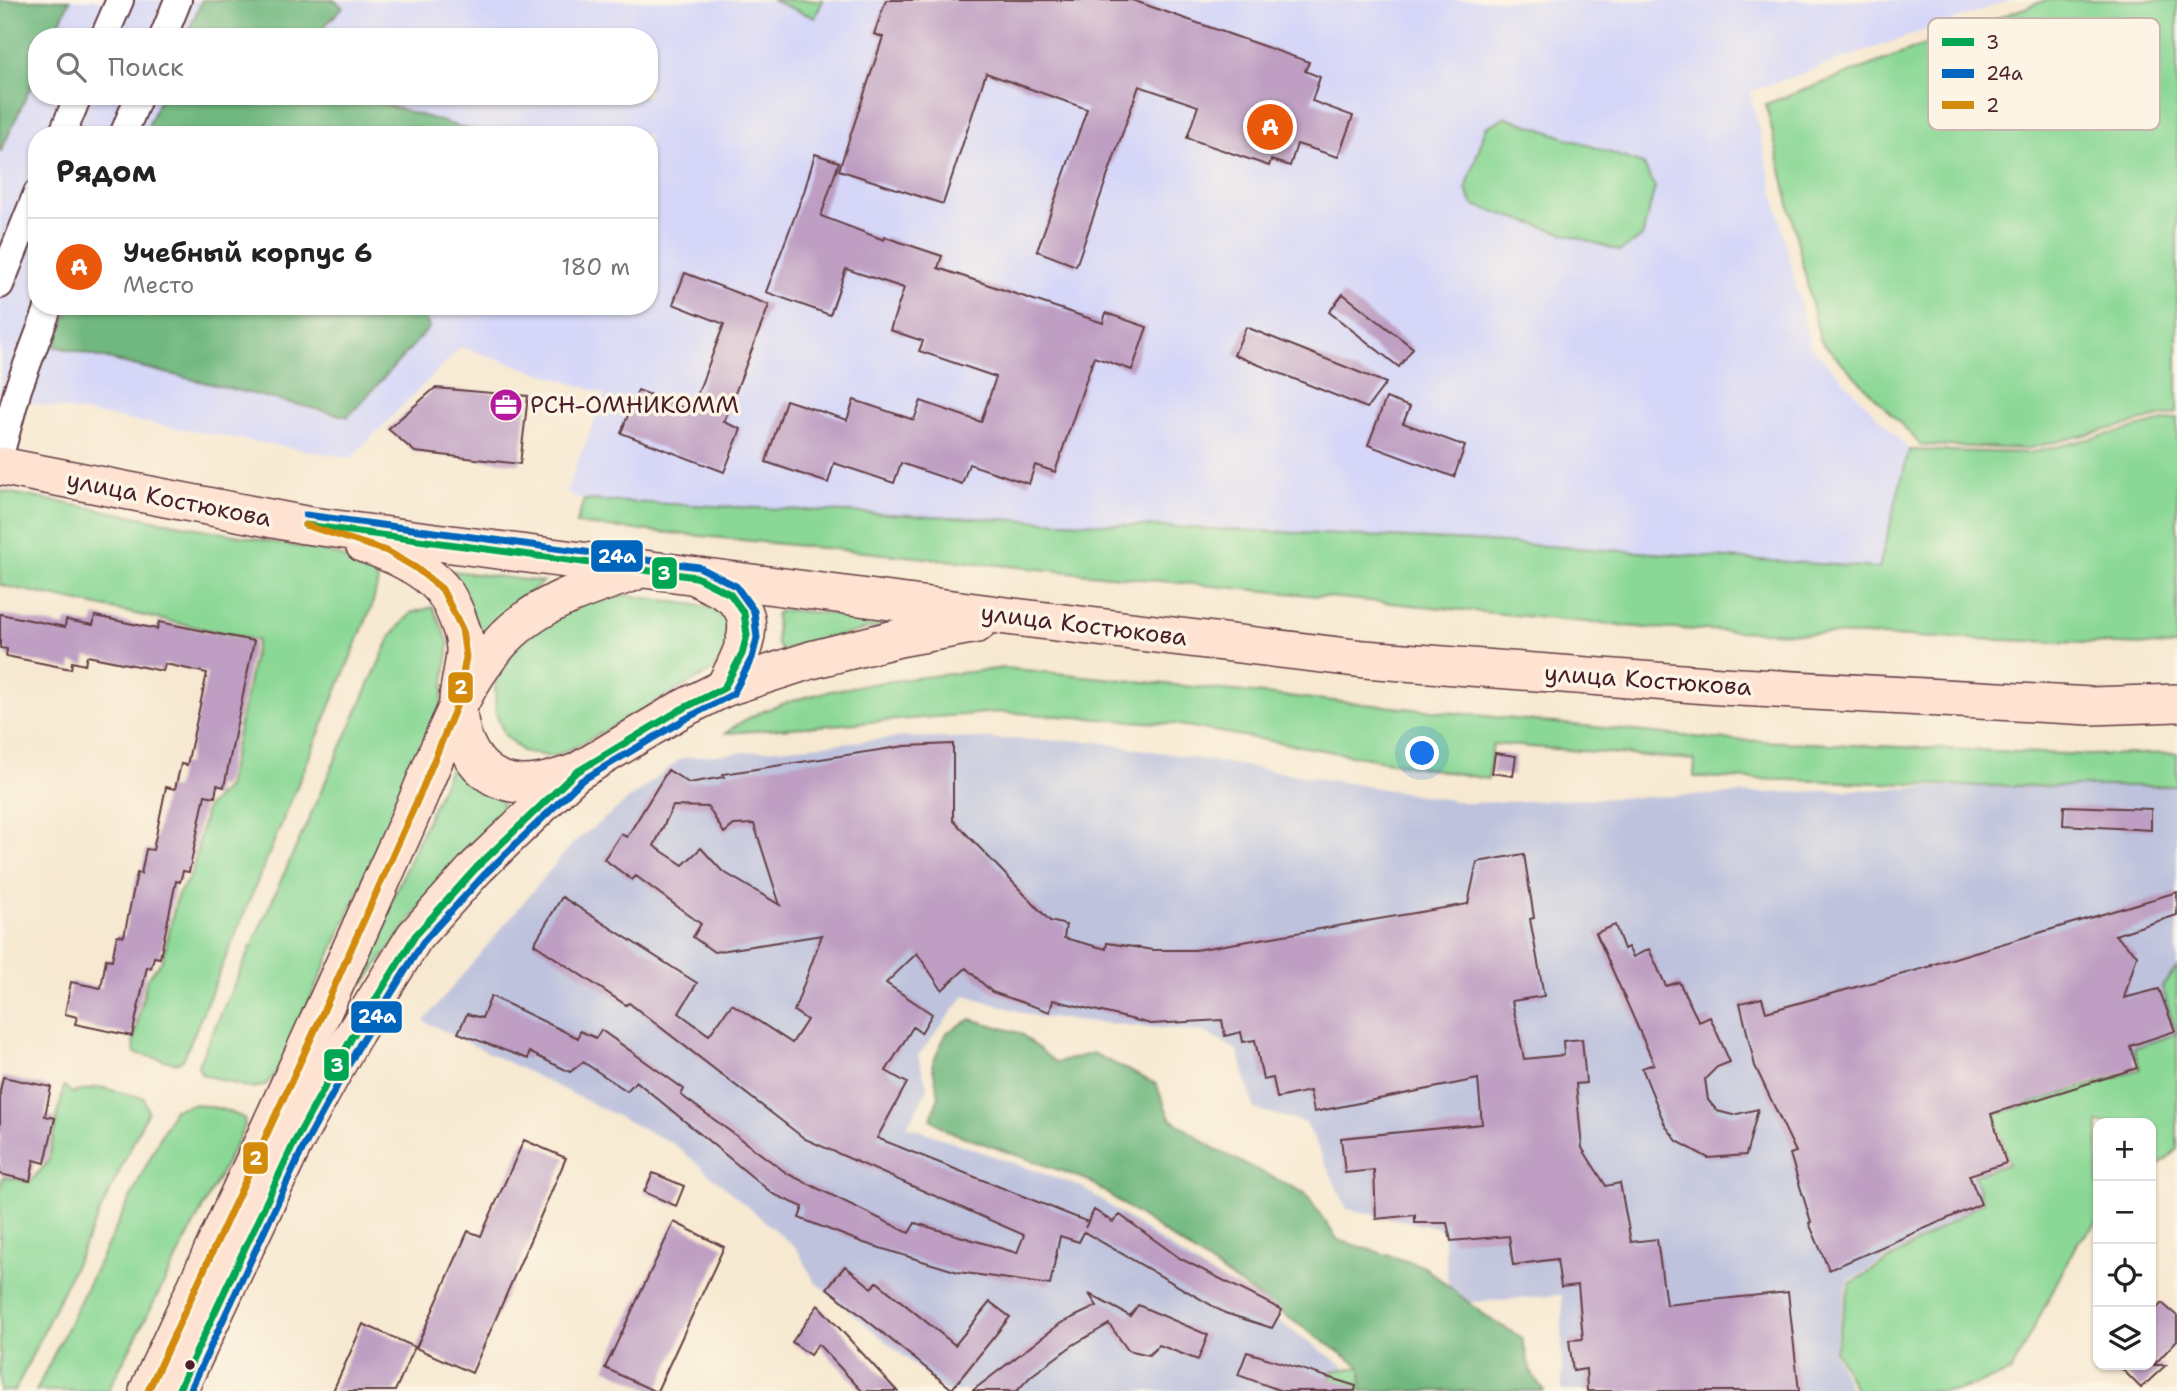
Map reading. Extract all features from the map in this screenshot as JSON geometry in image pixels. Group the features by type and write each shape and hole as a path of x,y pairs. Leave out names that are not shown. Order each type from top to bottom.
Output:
{"main road":[{"name":"улица Костюкова","path":"0,466 305,525 696,577 1364,659 1721,686 2091,706 2177,703"},
{"path":"305,525 387,551 416,568 442,589 462,629 466,657 458,702 463,741 481,769 511,783 540,783 575,773"},
{"path":"148,1391 315,1030 458,702 482,665 523,621 577,591 643,569"},
{"path":"696,577 730,594 744,613 747,635 742,654 724,688"},
{"path":"178,1391 294,1143 351,1039 415,936 477,867 575,773 680,710 724,688 811,660 900,638 1014,617"}],"street":[{"path":"108,28 120,0"},
{"path":"167,28 178,0"},
{"path":"66,126 74,105"},
{"path":"127,126 135,105"},
{"path":"0,285 28,215"},
{"path":"0,455 18,389 46,315"}],"shaded area":[{"path":"0,0 2010,0 1959,18 1928,18 1928,29 1750,92 1810,345 1909,450 1879,568 1473,541 584,500 566,492 605,394 461,347 351,458 0,398"},
{"path":"906,737 1091,741 1469,803 2177,779 2177,1039 1997,1124 1977,1205 1848,1282 1833,1351 1851,1391 1562,1391 1562,1295 1450,1304 1443,1229 1347,1209 1306,1123 1254,1109 1238,1051 1204,1032 1038,1017 965,995 918,1056 928,1089 907,1126 1082,1187 1354,1373 1347,1391 945,1391 814,1281 797,1249 674,1144 424,1021 573,843 682,758"}],"green space":[{"path":"0,0 70,0 57,28 28,28 28,92 0,153"},
{"path":"202,0 334,0 343,7 323,28 190,28"},
{"path":"772,0 823,0 815,18"},
{"path":"2046,0 2177,0 2177,413 2026,449 1921,445 1820,340 1766,104 1928,44 1928,130 2160,130 2160,18 1998,18"},
{"path":"157,105 387,105 457,126 148,126"},
{"path":"1506,117 1643,164 1655,187 1642,237 1620,251 1473,205 1466,189 1486,127"},
{"path":"67,315 425,315 429,328 348,417 54,346"},
{"path":"2177,418 2177,646 1647,628 576,524 584,500 1473,541 1879,568 1909,450 2030,453"},
{"path":"0,491 331,553 369,567 378,581 372,606 183,1060 176,1063 135,1053 133,1043 147,979 163,959 177,896 192,873 206,808 227,787 257,640 0,585"},
{"path":"452,571 543,582 506,611 479,642 468,600"},
{"path":"626,595 709,607 717,611 728,626 729,654 713,670 575,747 551,757 522,751 504,734 496,713 495,683 513,652 532,632 584,602"},
{"path":"433,607 449,643 441,708 277,1073 264,1086 250,1088 201,1074 198,1065 391,636 411,613"},
{"path":"783,610 909,619 781,650 777,644 776,614"},
{"path":"1005,668 1714,739 2089,755 2177,753 2177,786 1970,786 1694,777 1695,760 1493,744 1488,779 1174,724 1001,712 726,733 751,717 819,694 899,680"},
{"path":"461,765 497,794 502,802 501,814 424,902 365,982 360,979 362,968 451,766"},
{"path":"2177,968 2177,1149 2156,1168 2156,1118 2093,1118 2093,1227 2077,1243 2011,1372 1958,1391 1856,1391 1835,1350 1850,1284 1983,1202 1974,1175 2009,1164 1995,1115 2140,1069 2134,1048 2176,1034 2162,986"},
{"path":"971,1019 1020,1033 1056,1063 1093,1053 1156,1084 1170,1118 1218,1151 1305,1193 1338,1240 1423,1266 1487,1317 1522,1338 1531,1372 1544,1391 1362,1391 1361,1367 1087,1180 948,1131 931,1119 939,1095 932,1065 946,1033"},
{"path":"64,1086 72,1093 99,1087 144,1098 148,1111 15,1391 0,1391 0,1192 3,1177 30,1182 48,1162"},
{"path":"195,1104 221,1109 244,1118 245,1126 108,1391 36,1391 174,1109"},
{"path":"1361,1367 1362,1391 1326,1391 1332,1371"}],"building":[{"path":"886,0 1132,0 1309,62 1305,71 1320,77 1312,101 1353,116 1338,157 1297,144 1290,166 1271,160 1269,166 1187,138 1198,106 1139,86 1076,266 1037,251 1087,109 986,73 943,204 839,170 883,37 874,34"},
{"path":"815,154 839,162 821,216 884,240 885,237 942,256 938,268 1103,323 1106,313 1147,327 1132,370 1094,357 1055,472 1035,465 1029,484 969,464 962,484 901,463 894,483 834,463 828,483 766,462 786,400 847,420 854,400 914,420 921,401 981,422 996,377 919,351 923,341 890,330 904,288 846,269 830,315 766,292 804,192"},
{"path":"685,273 769,305 724,422 741,429 724,472 621,433 638,390 691,411 724,324 673,304"},
{"path":"1343,294 1413,348 1399,367 1329,312"},
{"path":"1246,327 1386,383 1367,408 1234,355"},
{"path":"435,388 528,396 520,464 415,452 388,429"},
{"path":"1386,398 1410,407 1403,423 1465,446 1454,477 1368,445"},
{"path":"0,614 65,627 66,620 93,625 95,616 157,629 159,622 254,641 224,787 217,785 215,797 205,795 189,872 183,871 180,882 176,881 160,958 154,957 151,968 147,967 132,1036 75,1024 77,1017 65,1014 71,982 101,988 106,959 112,960 117,935 124,936 137,873 141,874 146,849 153,850 166,787 175,789 181,764 187,765 207,673 165,664 163,671 87,656 85,665 72,662 71,669 6,656 7,649 0,648"},
{"path":"953,744 953,820 1050,921 1066,925 1064,938 1106,949 1107,943 1153,950 1195,950 1468,904 1477,862 1524,854 1534,918 1530,919 1544,996 1512,1001 1524,1059 1564,1055 1563,1041 1582,1039 1586,1083 1576,1084 1582,1148 1606,1186 1620,1183 1631,1242 1657,1239 1666,1305 1788,1292 1799,1391 1587,1391 1586,1369 1573,1371 1569,1340 1583,1339 1578,1285 1561,1287 1557,1259 1513,1265 1509,1236 1451,1241 1447,1223 1415,1223 1415,1215 1376,1219 1374,1170 1345,1173 1341,1138 1482,1124 1478,1079 1314,1112 1310,1091 1277,1098 1273,1078 1263,1080 1255,1040 1243,1042 1241,1032 1225,1036 1222,1020 1151,1024 1053,1000 1050,1012 992,992 966,968 942,990 917,953 886,983 932,1014 921,1033 913,1027 886,1071 907,1083 877,1138 1088,1222 1094,1210 1113,1222 1120,1215 1181,1259 1282,1310 1272,1328 1225,1313 1084,1232 1079,1242 1060,1236 1050,1285 958,1272 864,1243 799,1218 803,1207 773,1194 636,1081 627,1091 583,1062 570,1072 529,1052 528,1059 458,1033 467,1014 482,1018 491,996 578,1038 580,1031 596,1038 601,1030 684,1089 681,1095 788,1174 909,1233 915,1223 1017,1253 1024,1235 805,1139 629,1003 626,1005 534,944 562,897 697,983 679,1013 709,1035 732,1004 792,1043 807,1020 794,1011 822,935 714,952 693,937 701,924 636,876 632,880 604,859 621,834 627,837 668,770 689,783 724,777 723,774 905,746","holes":["673,806 708,807 724,833 734,825 754,824 780,905 722,871 701,848 683,865 654,846"]},
{"path":"1495,753 1516,756 1513,776 1492,773"},
{"path":"2064,806 2151,809 2151,830 2063,825"},
{"path":"2177,892 2177,915 2115,935 2137,955 2124,998 2159,989 2175,1031 2130,1046 2137,1068 1991,1114 2006,1163 1969,1175 1981,1204 1829,1270 1809,1223 1811,1222 1790,1154 1796,1152 1755,1066 1740,1003 1762,998 1766,1012 1932,966"},
{"path":"1615,925 1624,949 1628,947 1633,957 1649,949 1666,986 1679,982 1699,1022 1710,1017 1730,1062 1717,1067 1705,1079 1708,1100 1717,1111 1733,1115 1758,1109 1746,1155 1708,1158 1677,1141 1665,1125 1642,1068 1654,1064 1596,933"},
{"path":"3,1077 51,1087 45,1116 55,1118 45,1163 34,1160 30,1181 0,1174 0,1091"},
{"path":"524,1140 566,1158 472,1373 416,1348 468,1231 481,1236"},
{"path":"653,1173 684,1186 676,1206 644,1192"},
{"path":"674,1222 724,1247 657,1391 654,1391 605,1368"},
{"path":"845,1266 872,1288 877,1282 955,1345 990,1302 1010,1317 952,1389 827,1288"},
{"path":"1089,1294 1130,1316 1138,1305 1208,1335 1198,1360 1159,1345 1149,1355 1128,1350 1109,1324 1073,1345 1031,1376 1017,1391 972,1391 1061,1323 1097,1306"},
{"path":"2162,1303 2177,1316 2177,1340 2156,1363 2156,1310"},
{"path":"818,1305 897,1391 862,1391 818,1344 810,1355 792,1342"},
{"path":"363,1324 415,1347 395,1391 333,1391"},
{"path":"1247,1352 1356,1386 1355,1391 1282,1391 1238,1375"},
{"path":"2156,1365 2166,1365 2141,1388 2123,1370 2156,1370"}],"transit line":[{"name":"24a","path":"190,1391 303,1148 360,1044 423,942 485,874 581,781 685,719 733,694 752,658 757,638 754,611 736,586 699,567 306,515"},
{"name":"3","path":"178,1391 294,1143 351,1039 415,936 477,867 575,773 680,710 724,688 742,654 747,635 744,613 730,594 696,577 305,525"},
{"name":"2","path":"148,1391 315,1030 458,702 466,657 462,629 442,589 416,568 387,551 305,525"}],"place":[{"name":"Учебный корпус 6","path":"1270,127"},
{"name":"РСН-ОМНИКОММ","path":"506,405"}]}
